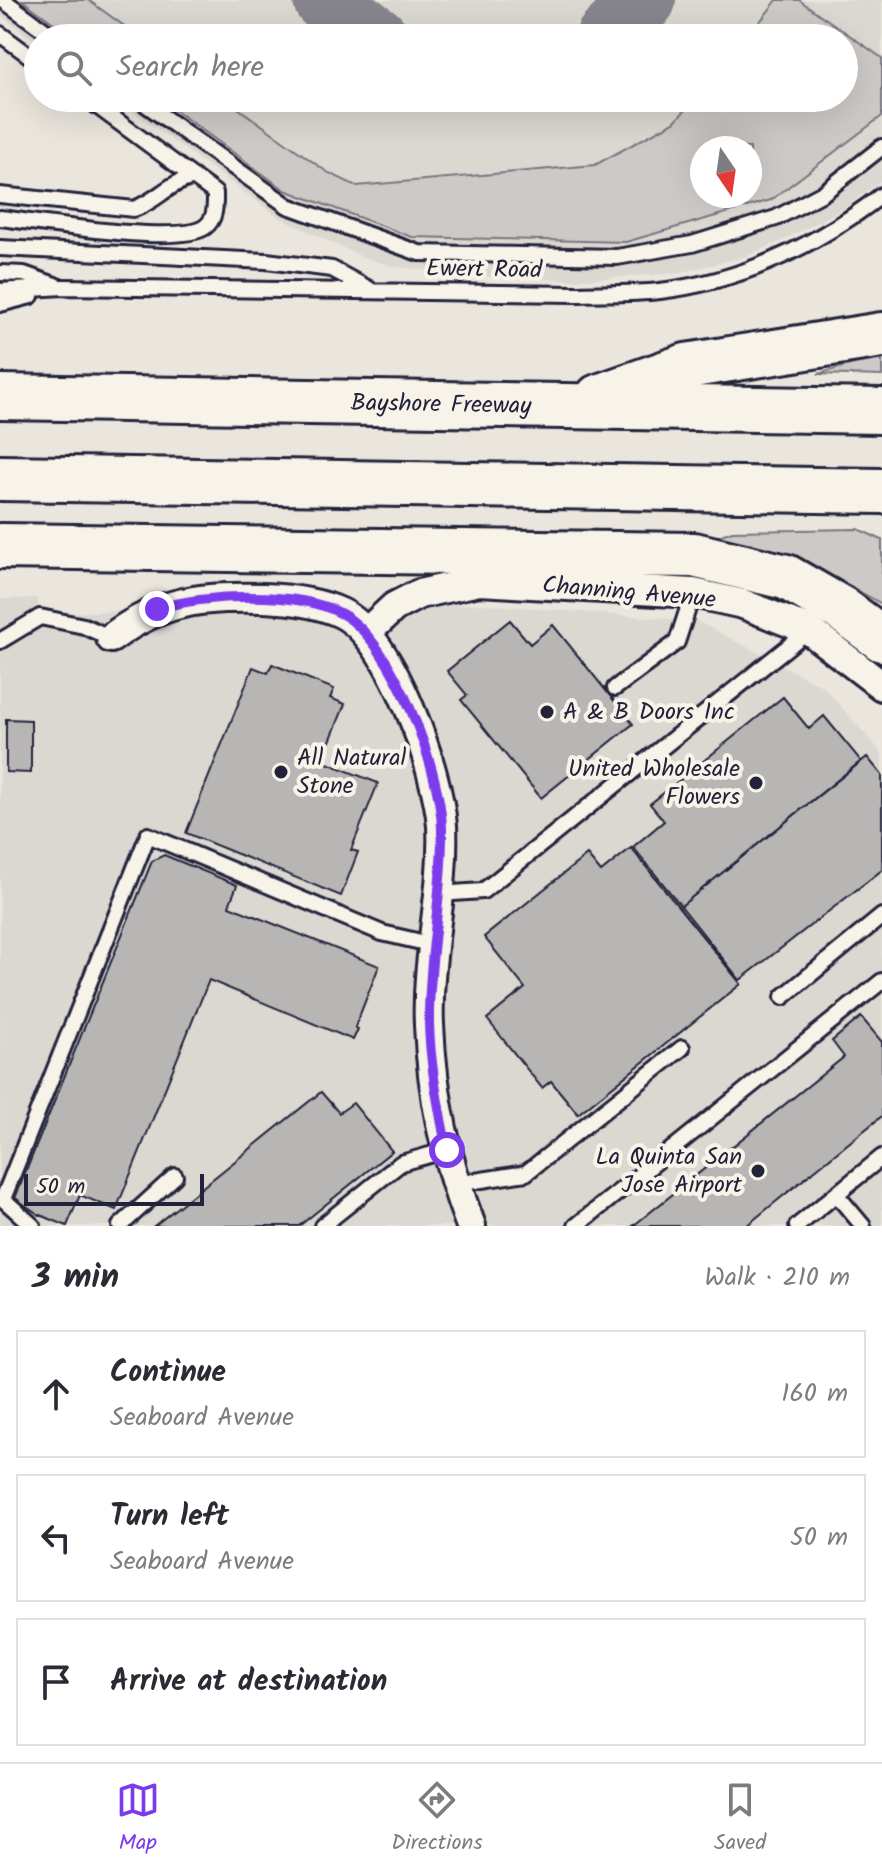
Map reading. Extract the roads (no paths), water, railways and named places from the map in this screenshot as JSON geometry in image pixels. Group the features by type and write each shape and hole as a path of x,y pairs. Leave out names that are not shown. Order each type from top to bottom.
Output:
{"highway":[{"path":"569,408 686,366 882,335"},
{"name":"Bayshore Freeway","path":"0,397 882,411"},
{"path":"0,478 882,491"},
{"path":"0,546 694,555 786,577 840,608 882,639"}],"street":[{"name":"Channing Avenue","path":"366,633 394,607 419,594 479,581 693,593 743,604 809,630 882,686"},
{"path":"111,638 157,609 181,601 229,598 283,599 341,613 366,633 423,737 437,785 442,829 429,1022 447,1150 467,1225"}],"lane":[{"path":"3,0 36,24"},
{"path":"0,34 24,52"},
{"path":"0,218 106,230 189,234 207,226 216,210 215,193 105,112"},
{"path":"157,112 288,206 419,253 617,257 692,244 738,232 788,212 823,193 882,147"},
{"path":"0,195 134,209 148,204 173,183 194,177"},
{"name":"Ewert Road","path":"0,291 63,287 574,294 658,291 709,282 769,262 852,218 882,195"},
{"path":"0,248 266,261 332,269 373,291"},
{"name":"Ewert Road","path":"0,273 24,274 63,287"},
{"name":"Ewert Road","path":"0,304 63,287"},
{"path":"615,688 677,642 693,593"},
{"path":"0,641 40,617 84,626 111,638"},
{"path":"438,894 483,891 809,630"},
{"path":"33,1226 3,1199 148,835 382,933 434,945"},
{"path":"783,997 882,916"},
{"path":"576,1226 882,981"},
{"path":"456,1184 526,1173 682,1048"},
{"path":"322,1226 401,1163 447,1150"},
{"path":"797,1226 882,1157"},
{"path":"120,1226 175,1176"},
{"path":"836,1194 863,1226"}],"place":[{"name":"A & B Doors Inc","path":"547,712"},
{"name":"All Natural Stone","path":"281,772"},
{"name":"United Wholesale Flowers","path":"756,783"},
{"name":"La Quinta San Jose Airport","path":"758,1171"}]}
